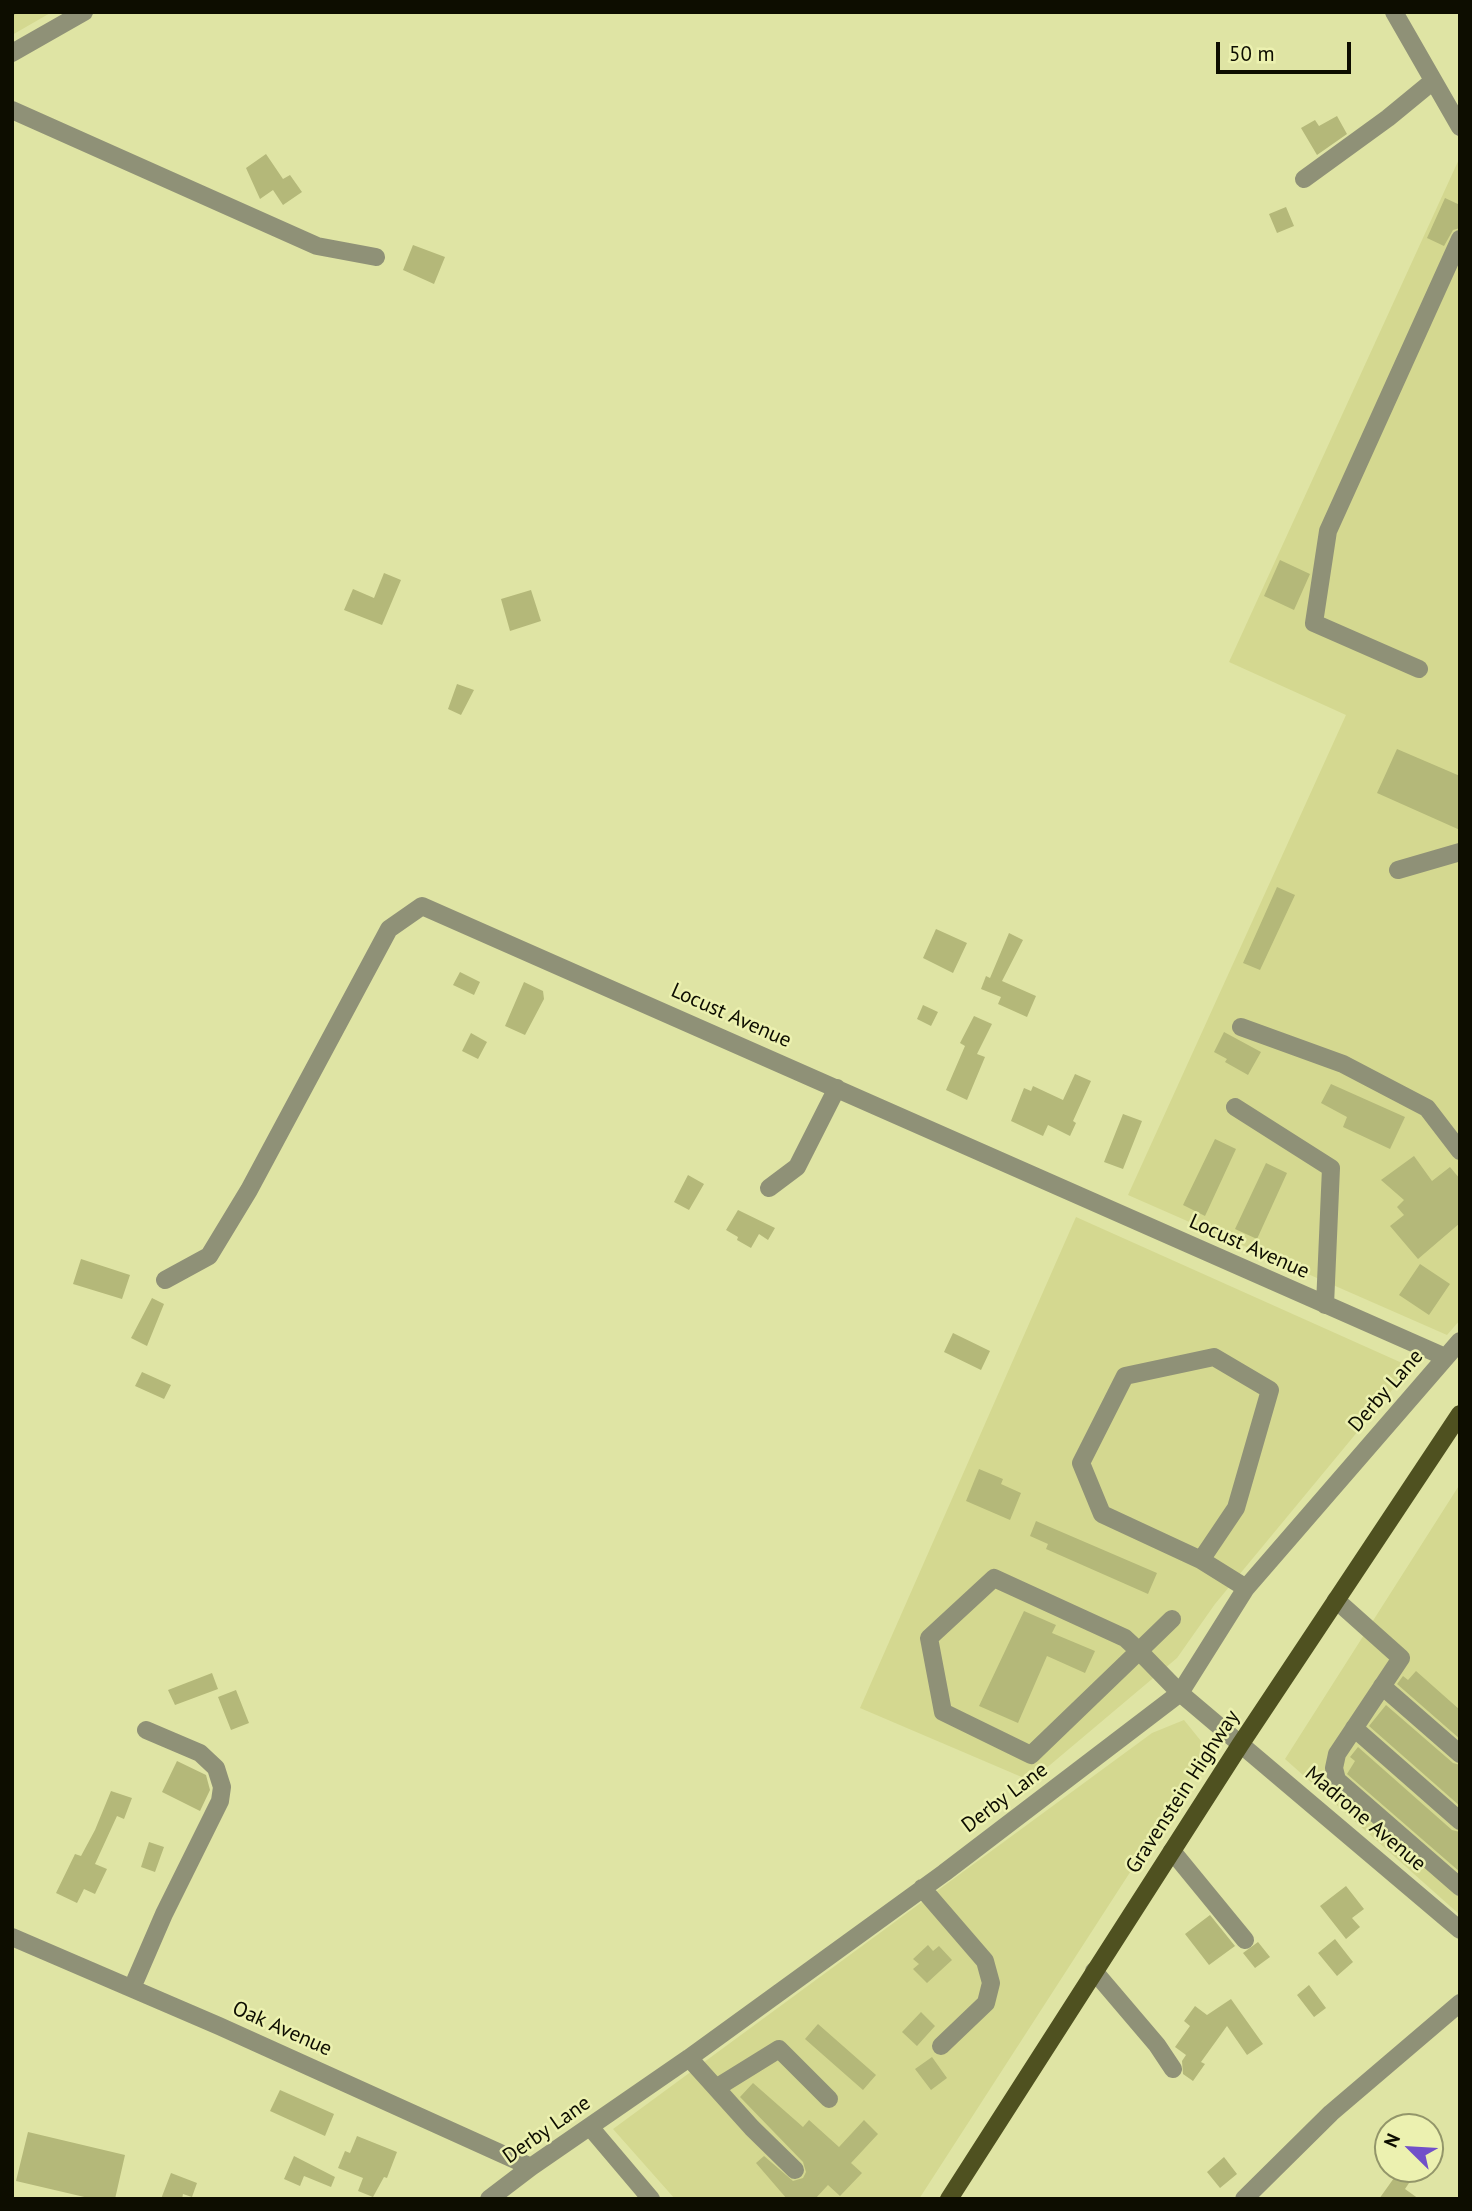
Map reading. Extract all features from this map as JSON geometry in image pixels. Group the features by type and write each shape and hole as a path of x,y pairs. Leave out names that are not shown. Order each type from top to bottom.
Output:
{"main road":[{"name":"Gravenstein Highway","path":"949,2199 1240,1745 1460,1414"}],"street":[{"path":"12,53 51,21 84,12"},
{"path":"1394,12 1460,127"},
{"path":"1304,179 1433,81"},
{"path":"12,110 317,246 376,257"},
{"path":"1419,669 1314,623 1328,531 1460,239"},
{"path":"1398,870 1460,852"},
{"name":"Locust Avenue","path":"165,1280 209,1256 249,1191 389,929 422,906 1445,1357"},
{"path":"1241,1027 1343,1064 1427,1108 1460,1151"},
{"path":"769,1188 797,1167 837,1088"},
{"path":"1235,1107 1331,1168 1325,1305"},
{"name":"Derby Lane","path":"489,2199 689,2058 922,1888 1180,1693 1246,1588 1460,1341"},
{"path":"1201,1560 1236,1508 1270,1390 1214,1357 1125,1376 1081,1463 1102,1514 1201,1560 1246,1588"},
{"path":"1139,1651 1125,1638 994,1578 929,1638 943,1712 1031,1755 1139,1651 1172,1619"},
{"path":"1336,1600 1401,1658 1337,1754 1334,1768 1337,1780 1460,1887"},
{"name":"Madrone Avenue","path":"1139,1651 1180,1693 1460,1930"},
{"path":"1382,1686 1460,1754"},
{"path":"1354,1728 1460,1821"},
{"path":"132,1988 164,1914 220,1801 222,1787 216,1768 200,1753 146,1730"},
{"path":"1172,1851 1245,1940"},
{"path":"1400,1877 1421,1853"},
{"path":"922,1888 985,1961 991,1983 986,2003 941,2046"},
{"name":"Oak Avenue","path":"12,1937 531,2167"},
{"path":"1094,1971 1157,2045 1173,2069"},
{"path":"1244,2199 1331,2113 1460,2003"},
{"path":"716,2088 779,2049 829,2099"},
{"path":"689,2058 795,2170"},
{"path":"590,2127 651,2199"}],"shaded area":[{"path":"12,12 52,12 12,35"},
{"path":"1460,157 1460,1320 1447,1335 1128,1195 1346,715 1229,662"},
{"path":"1076,1217 1411,1367 1215,1604 1177,1658 1031,1781 860,1708"},
{"path":"1460,1484 1460,1915 1285,1759"},
{"path":"1184,1720 1201,1741 1198,1767 919,2199 675,2199 613,2129 1152,1733"}],"building":[{"path":"1337,116 1347,134 1317,155 1301,128 1315,120 1319,126"},
{"path":"266,154 283,179 290,175 302,192 283,205 273,190 260,199 246,168"},
{"path":"1445,198 1460,205 1460,228 1453,230 1444,246 1427,238"},
{"path":"1286,207 1294,226 1277,233 1269,214"},
{"path":"413,245 445,257 434,284 403,270"},
{"path":"1280,560 1310,574 1294,610 1264,596"},
{"path":"384,573 401,580 382,625 344,610 353,589 374,598"},
{"path":"531,590 541,621 510,631 501,599"},
{"path":"457,684 474,690 461,715 448,709"},
{"path":"1397,749 1460,776 1460,830 1377,793"},
{"path":"1277,887 1295,895 1260,970 1243,963"},
{"path":"936,929 967,943 953,973 923,958"},
{"path":"1009,933 1023,940 1002,981 1036,996 1027,1017 998,1004 1001,997 981,989 986,976 990,978"},
{"path":"460,972 480,982 474,995 453,985"},
{"path":"524,982 543,991 544,999 525,1035 505,1026"},
{"path":"923,1005 938,1012 931,1026 917,1019"},
{"path":"974,1016 992,1024 977,1054 985,1057 967,1100 946,1090 965,1046 960,1043"},
{"path":"1224,1032 1261,1052 1248,1075 1225,1062 1227,1059 1214,1052"},
{"path":"471,1033 487,1042 478,1059 462,1051"},
{"path":"1075,1074 1091,1081 1073,1121 1076,1123 1070,1136 1048,1125 1043,1136 1011,1121 1024,1088 1031,1091 1033,1086 1063,1100"},
{"path":"1331,1084 1405,1117 1390,1149 1343,1127 1347,1117 1321,1103"},
{"path":"1123,1114 1142,1121 1123,1169 1104,1162"},
{"path":"1215,1139 1236,1149 1205,1216 1183,1205"},
{"path":"1414,1156 1432,1181 1450,1167 1460,1179 1460,1223 1418,1259 1390,1226 1404,1215 1397,1207 1404,1200 1381,1180"},
{"path":"1266,1163 1287,1173 1257,1239 1235,1229"},
{"path":"688,1175 704,1184 689,1210 674,1202"},
{"path":"738,1210 775,1228 768,1240 759,1234 751,1248 726,1230"},
{"path":"81,1259 130,1275 122,1299 73,1284"},
{"path":"1420,1264 1450,1284 1429,1315 1399,1295"},
{"path":"152,1298 164,1304 147,1346 131,1338"},
{"path":"953,1333 990,1351 981,1370 944,1352"},
{"path":"142,1372 171,1385 164,1399 135,1386"},
{"path":"979,1469 1003,1479 1001,1484 1021,1493 1010,1520 966,1501"},
{"path":"1036,1521 1157,1573 1148,1594 1046,1549 1048,1544 1030,1536"},
{"path":"1024,1611 1056,1625 1052,1633 1095,1651 1085,1673 1047,1656 1018,1723 979,1706"},
{"path":"1416,1671 1460,1710 1460,1739 1397,1684 1403,1676 1408,1680"},
{"path":"212,1673 218,1689 175,1705 168,1690"},
{"path":"236,1690 249,1723 231,1730 218,1697"},
{"path":"1386,1705 1453,1763 1460,1765 1460,1806 1369,1726"},
{"path":"1358,1747 1452,1830 1460,1832 1460,1872 1347,1774 1355,1761 1350,1757"},
{"path":"177,1761 206,1775 210,1790 200,1811 162,1792"},
{"path":"111,1791 132,1798 124,1819 117,1816 95,1864 107,1869 95,1894 84,1889 77,1903 56,1893 75,1854 81,1856"},
{"path":"149,1842 164,1847 155,1872 141,1867"},
{"path":"1346,1886 1364,1909 1352,1918 1360,1927 1346,1939 1320,1906"},
{"path":"1210,1915 1235,1946 1209,1965 1185,1934"},
{"path":"1335,1939 1353,1962 1337,1976 1318,1953"},
{"path":"1258,1942 1270,1957 1255,1968 1243,1953"},
{"path":"928,1945 933,1951 939,1946 952,1960 927,1983 913,1969 919,1964 913,1959"},
{"path":"1309,1985 1326,2008 1314,2017 1297,1995"},
{"path":"1231,1999 1263,2044 1247,2055 1227,2026 1201,2062 1205,2064 1193,2081 1183,2074 1182,2061 1186,2055 1175,2047 1190,2026 1184,2021 1195,2006 1207,2015"},
{"path":"921,2012 935,2026 917,2046 902,2032"},
{"path":"818,2024 876,2075 863,2090 805,2039"},
{"path":"932,2057 947,2078 931,2090 915,2069"},
{"path":"753,2083 803,2127 809,2120 839,2147 864,2120 878,2134 851,2163 862,2173 840,2196 828,2185 815,2199 787,2199 756,2163 764,2156 793,2181 803,2178 806,2172 803,2162 740,2097"},
{"path":"280,2090 334,2114 325,2136 270,2111"},
{"path":"28,2132 125,2155 115,2199 93,2199 16,2181"},
{"path":"357,2136 397,2152 387,2178 384,2177 373,2197 358,2191 363,2178 338,2168 345,2151 350,2153"},
{"path":"294,2156 335,2177 331,2187 304,2176 300,2186 284,2179"},
{"path":"1224,2157 1237,2174 1220,2188 1207,2172"},
{"path":"171,2173 197,2183 192,2197 183,2194 182,2199 161,2199"},
{"path":"1390,2183 1409,2183 1405,2189 1419,2199 1379,2199"}]}
